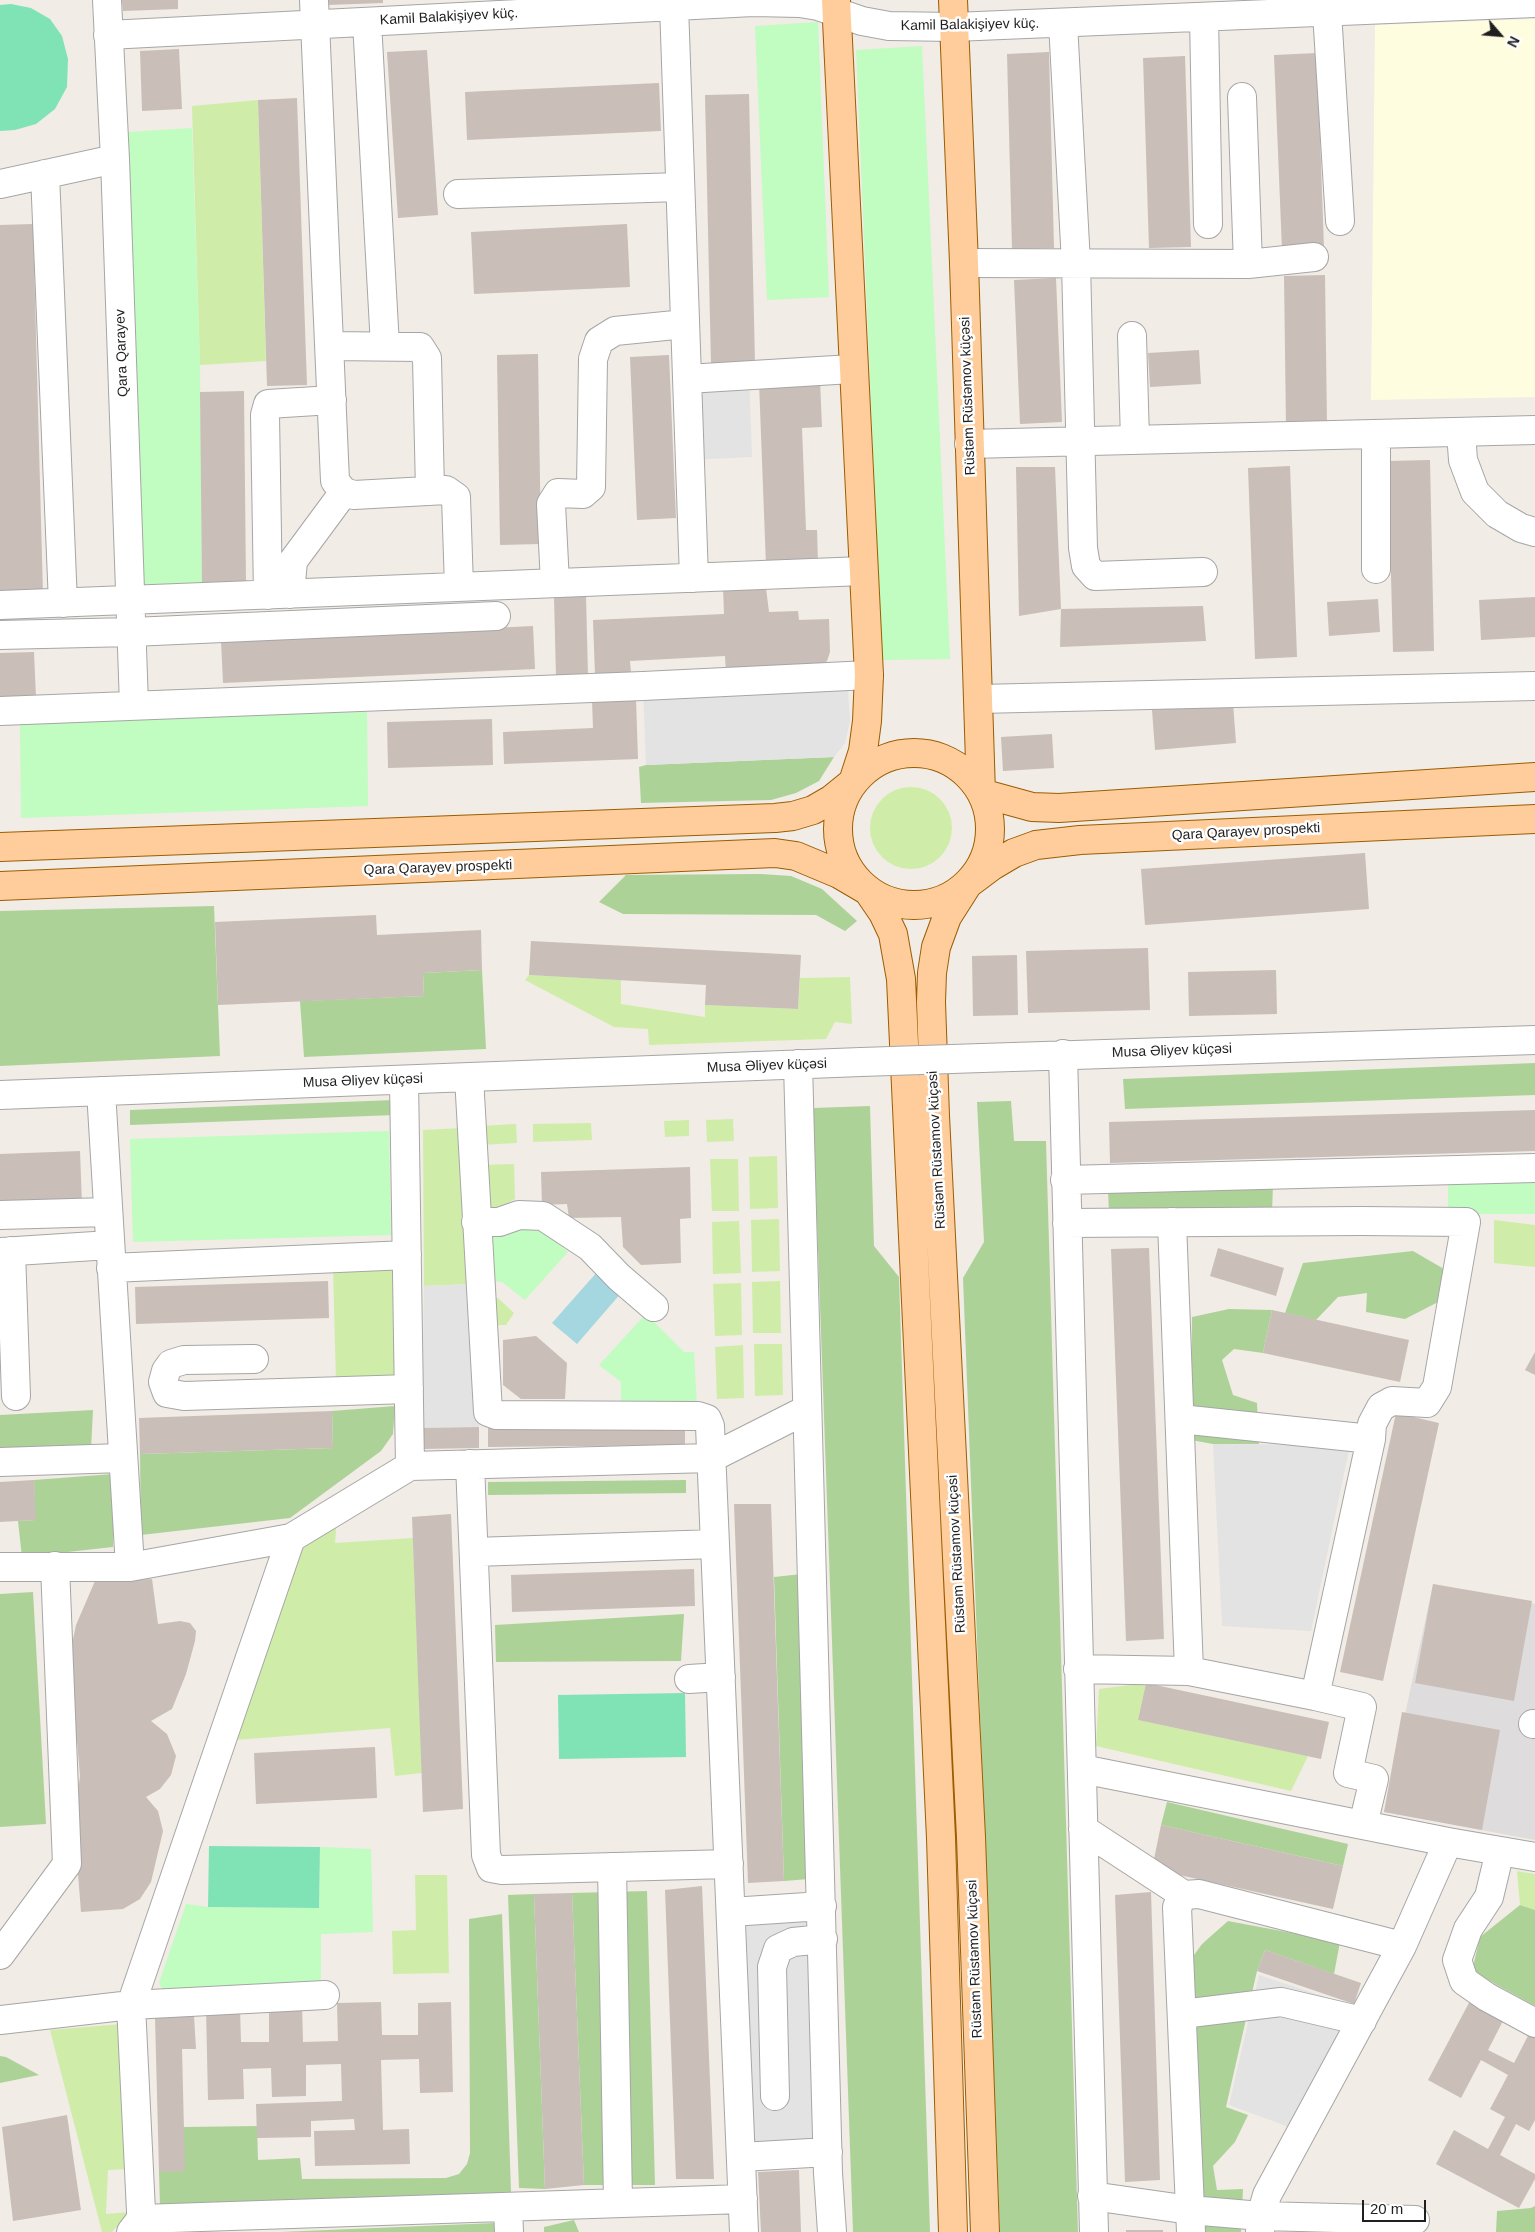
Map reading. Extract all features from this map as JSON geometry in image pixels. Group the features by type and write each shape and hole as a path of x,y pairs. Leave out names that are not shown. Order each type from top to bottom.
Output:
{"main road":[{"name":"Rüstəm Rüstəmov küçəsi","path":"953,0 979,699 980,792"},
{"path":"0,847 775,818 793,816 814,810 854,782 869,767 888,757 909,753 930,754 950,761 967,774 980,792 990,821 989,843 982,863 968,884 945,899 919,906 892,903 868,891 850,872 840,850 837,826 842,803 854,782 863,750 867,721 868,675 836,6"},
{"path":"980,792 1032,807 1060,808 1535,777"},
{"name":"Qara Qarayev prospekti","path":"968,884 992,866 1014,853 1036,845 1059,842 1535,819"},
{"name":"Qara Qarayev prospekti","path":"0,886 774,853 796,856 819,864 868,891"},
{"name":"Rüstəm Rüstəmov küçəsi","path":"968,884 948,917 936,947 932,973 931,1002 971,1836 985,2232"},
{"name":"Rüstəm Rüstəmov küçəsi","path":"868,891 883,912 893,934 901,979 941,1838 953,2232"}],"street":[{"name":"Qara Qarayev","path":"107,0 115,159 134,705"},
{"name":"Kamil Balakişiyev küç.","path":"108,35 315,12 367,22 426,9 674,5 753,1 836,6 862,21 889,26 954,27 1204,17 1272,7 1327,12 1535,3"},
{"path":"674,5 694,578"},
{"path":"315,12 335,481 344,492 354,495 446,490 456,497 459,587"},
{"path":"1327,12 1340,221"},
{"path":"1204,17 1208,224"},
{"path":"367,22 385,346"},
{"path":"1062,22 1076,263 1083,548 1086,566 1095,576 1203,572"},
{"path":"1242,98 1248,264"},
{"path":"0,184 115,159"},
{"path":"45,174 63,603"},
{"path":"458,194 680,187"},
{"path":"964,263 1248,264 1314,257"},
{"path":"554,583 551,504 558,493 582,494 592,488 593,359 599,341 615,331 685,324"},
{"path":"1132,336 1135,440"},
{"path":"330,346 420,346 427,358 430,491"},
{"path":"687,379 852,369"},
{"path":"279,595 266,415 268,404 332,400"},
{"path":"969,444 1535,430"},
{"path":"1461,432 1462,460 1476,492 1497,514 1521,528 1535,532"},
{"path":"1376,434 1376,569"},
{"path":"279,595 293,561 344,492"},
{"path":"0,606 863,571"},
{"path":"0,635 132,632 496,616"},
{"path":"0,711 643,686 868,675"},
{"path":"979,699 1535,686"},
{"name":"Musa Əliyev küçəsi","path":"0,1095 1063,1054 1535,1040"},
{"path":"1063,1054 1094,2232"},
{"path":"798,1064 806,1410 832,2232"},
{"path":"469,1077 488,1412 496,1416 698,1416 707,1419 710,1426 744,2232"},
{"path":"404,1080 410,1466"},
{"path":"102,1091 122,1458 130,1567"},
{"path":"1065,1180 1535,1168"},
{"path":"0,1215 108,1212"},
{"path":"476,1222 499,1222 519,1215 543,1216 590,1247 619,1277 654,1307"},
{"path":"1172,1222 1189,1671"},
{"path":"1066,1223 1466,1222 1437,1388 1427,1403 1392,1401 1381,1407 1372,1424 1371,1438 1315,1696"},
{"path":"16,1396 6,1251 111,1256 407,1255"},
{"path":"254,1359 184,1360 171,1364 166,1371 163,1382 167,1393 184,1396 409,1389"},
{"path":"0,1567 130,1567 291,1538 410,1466 711,1458 806,1410"},
{"path":"1180,1418 1371,1438"},
{"path":"0,1462 122,1458"},
{"path":"470,1464 486,1855 491,1868 502,1870 729,1864"},
{"path":"291,1538 131,2005 138,2228 297,2223 508,2220 618,2203 743,2199"},
{"path":"474,1552 715,1544"},
{"path":"0,1955 67,1864 55,1566"},
{"path":"1078,1669 1189,1671 1315,1696 1362,1708 1348,1773 1374,1779 1363,1825"},
{"path":"689,1679 721,1677"},
{"path":"1082,1769 1448,1842 1535,1857"},
{"path":"1083,1829 1184,1895 1198,1894 1402,1946"},
{"path":"1261,2224 1267,2195 1402,1946 1448,1842"},
{"path":"1500,1851 1489,1897 1468,1929 1457,1960 1464,1981 1487,1998 1535,2023"},
{"path":"612,1867 618,2203"},
{"path":"1184,1895 1177,1907 1190,2221"},
{"path":"731,1912 822,1906"},
{"path":"775,2096 772,1967 778,1949 793,1942 823,1939"},
{"path":"0,2020 131,2005 325,1995"},
{"path":"1182,2014 1281,2002 1362,2020"},
{"path":"741,2157 828,2152"},
{"path":"1092,2196 1190,2221 1261,2224 1415,2220"}],"shaded area":[{"path":"1535,19 1535,397 1371,400 1375,25"},
{"path":"749,375 752,457 690,460 687,379"},
{"path":"847,676 850,721 845,743 834,757 646,765 643,686"},
{"path":"471,1284 479,1427 422,1428 424,1286"},
{"path":"1213,1444 1350,1445 1311,1631 1222,1626"},
{"path":"1433,1584 1535,1604 1535,1840 1384,1812"},
{"path":"810,1921 813,2141 750,2143 743,1925"},
{"path":"1259,1975 1365,2010 1300,2131 1229,2105"}],"green space":[{"path":"11,4 31,8 50,19 62,36 68,59 67,87 55,109 36,124 15,130 0,131 0,5"},
{"path":"818,22 829,297 767,300 755,26"},
{"path":"922,46 950,659 882,660 856,50"},
{"path":"258,100 266,361 200,365 192,106"},
{"path":"192,128 200,365 202,586 142,588 128,132"},
{"path":"367,712 368,806 21,818 20,721"},
{"path":"834,757 819,781 796,793 771,800 641,803 639,767 646,765"},
{"path":"911,787 927,790 940,799 949,812 952,828 949,844 940,857 927,866 911,869 895,866 882,857 873,844 870,828 873,812 882,799 895,790"},
{"path":"761,874 791,876 822,889 857,921 845,931 816,915 623,914 599,902 626,875"},
{"path":"214,906 220,1056 0,1066 0,911"},
{"path":"482,970 486,1049 304,1057 300,1001 424,996 423,973"},
{"path":"529,975 621,980 621,1004 705,1017 705,1005 798,1009 800,978 850,977 852,1024 835,1022 826,1039 649,1045 648,1029 614,1027 525,980"},
{"path":"1535,1063 1535,1095 1125,1109 1123,1079"},
{"path":"395,1100 395,1115 130,1125 130,1110"},
{"path":"1011,1101 1014,1141 1046,1141 1078,2232 1000,2232 963,1278 984,1242 977,1102"},
{"path":"870,1106 874,1246 899,1277 930,2232 853,2232 813,1108"},
{"path":"733,1119 734,1141 707,1142 706,1120"},
{"path":"689,1120 689,1136 665,1137 664,1121"},
{"path":"591,1123 592,1140 533,1142 533,1124"},
{"path":"516,1124 517,1143 480,1145 479,1126"},
{"path":"461,1128 471,1284 424,1286 423,1130"},
{"path":"389,1131 391,1235 133,1242 130,1139"},
{"path":"777,1156 778,1208 750,1209 749,1157"},
{"path":"710,1159 738,1159 739,1211 712,1211"},
{"path":"514,1164 515,1199 498,1209 484,1211 481,1165"},
{"path":"1535,1179 1535,1214 1448,1214 1448,1181"},
{"path":"1273,1184 1272,1213 1109,1213 1108,1190"},
{"path":"779,1219 780,1271 752,1272 751,1220"},
{"path":"1494,1220 1535,1225 1535,1267 1494,1263"},
{"path":"739,1221 741,1273 713,1274 712,1222"},
{"path":"536,1223 568,1252 525,1300 502,1282 488,1281 486,1234"},
{"path":"1413,1251 1444,1269 1444,1299 1405,1319 1366,1312 1367,1293 1338,1297 1316,1320 1285,1313 1303,1263"},
{"path":"333,1268 393,1268 396,1382 336,1384"},
{"path":"780,1281 781,1333 753,1333 752,1282"},
{"path":"741,1283 742,1335 715,1336 713,1284"},
{"path":"487,1298 498,1298 514,1313 506,1325 488,1325"},
{"path":"1229,1309 1272,1310 1263,1353 1234,1349 1222,1360 1233,1395 1257,1403 1259,1444 1213,1444 1191,1440 1192,1317"},
{"path":"646,1314 684,1352 694,1352 697,1407 621,1407 621,1382 599,1365"},
{"path":"754,1344 782,1344 783,1395 755,1396"},
{"path":"743,1345 744,1398 717,1399 715,1347"},
{"path":"395,1406 393,1434 381,1451 290,1518 141,1535 140,1454 333,1448 332,1411"},
{"path":"93,1410 91,1450 0,1453 0,1415"},
{"path":"113,1474 113,1547 22,1557 18,1521 35,1520 34,1480"},
{"path":"686,1480 686,1493 488,1495 488,1482"},
{"path":"337,1518 335,1543 413,1538 422,1773 395,1776 390,1728 235,1740 298,1553"},
{"path":"802,1574 809,1879 784,1881 774,1577"},
{"path":"33,1592 46,1824 0,1827 0,1594"},
{"path":"684,1614 681,1661 496,1662 495,1625"},
{"path":"1146,1683 1138,1720 1308,1756 1291,1791 1096,1746 1099,1689"},
{"path":"685,1693 686,1757 559,1759 558,1695"},
{"path":"1167,1802 1348,1844 1343,1866 1161,1825"},
{"path":"209,1846 320,1847 319,1908 208,1907"},
{"path":"320,1847 371,1849 373,1932 321,1934 321,1981 175,1995 165,1994 159,1983 186,1904 208,1907 319,1908"},
{"path":"1517,1871 1535,1874 1535,1910 1520,1905"},
{"path":"415,1875 447,1875 449,1973 393,1974 392,1931 416,1930"},
{"path":"647,1891 655,2185 584,2185 572,1893"},
{"path":"534,1894 545,2189 519,2188 508,1895"},
{"path":"1520,1905 1535,1910 1535,2006 1472,1971 1480,1937"},
{"path":"502,1914 511,2193 160,2206 159,2172 184,2127 257,2126 258,2160 300,2158 302,2179 446,2178 459,2174 467,2164 470,2153 469,1919"},
{"path":"1228,1921 1340,1942 1334,1974 1265,1950 1257,1971 1226,2107 1248,2115 1235,2142 1213,2166 1217,2190 1243,2189 1241,2232 1198,2232 1189,1962 1202,1944"},
{"path":"122,2024 128,2169 108,2170 106,2214 129,2212 112,2232 102,2232 50,2030"},
{"path":"0,2056 6,2057 39,2075 0,2083"},
{"path":"1535,2206 1535,2232 1496,2232 1497,2211"},
{"path":"574,2220 579,2232 544,2232 544,2227"},
{"path":"495,2223 496,2232 280,2232"}],"water":[{"path":"598,1271 622,1292 577,1344 552,1323"}],"building":[{"path":"122,0 178,0 178,9 123,11"},
{"path":"327,0 383,0 383,3 327,5"},
{"path":"179,49 182,109 142,111 140,51"},
{"path":"427,50 438,215 398,218 387,52"},
{"path":"1049,52 1054,248 1012,249 1007,54"},
{"path":"1317,53 1324,248 1282,250 1274,55"},
{"path":"1185,56 1191,247 1149,248 1143,58"},
{"path":"659,83 661,131 467,140 465,92"},
{"path":"749,94 755,364 711,365 705,95"},
{"path":"297,98 307,385 267,386 258,100"},
{"path":"33,224 43,595 0,597 0,225"},
{"path":"627,224 630,287 474,294 471,232"},
{"path":"1325,275 1327,426 1286,427 1284,276"},
{"path":"1056,278 1062,422 1020,424 1014,280"},
{"path":"1199,350 1201,384 1150,387 1148,353"},
{"path":"538,354 541,544 500,545 497,355"},
{"path":"669,355 676,518 637,520 630,357"},
{"path":"820,380 822,427 802,428 806,530 817,530 818,563 766,566 759,382"},
{"path":"244,391 246,585 202,586 200,392"},
{"path":"1430,460 1434,651 1393,652 1388,461"},
{"path":"1290,466 1297,657 1255,659 1248,468"},
{"path":"1016,467 1055,467 1061,609 1019,616"},
{"path":"723,587 766,588 769,612 798,611 799,620 829,619 830,652 827,661 819,668 726,673 725,656 630,661 631,673 595,675 593,620 724,614"},
{"path":"586,595 588,676 556,677 554,596"},
{"path":"1535,597 1535,637 1481,640 1479,600"},
{"path":"1378,599 1380,632 1329,636 1327,602"},
{"path":"1203,606 1206,641 1060,647 1061,609"},
{"path":"533,626 535,669 223,683 221,641"},
{"path":"34,652 36,698 0,699 0,653"},
{"path":"636,699 638,759 504,764 503,732 593,728 592,701"},
{"path":"1233,703 1236,743 1155,750 1152,710"},
{"path":"492,719 493,765 388,768 387,722"},
{"path":"1052,734 1054,768 1003,771 1001,737"},
{"path":"1365,853 1369,909 1145,925 1141,869"},
{"path":"376,915 377,935 481,930 482,970 423,973 424,996 218,1005 215,922"},
{"path":"531,941 801,955 798,1009 705,1005 706,985 529,975"},
{"path":"1148,948 1150,1010 1028,1013 1026,951"},
{"path":"1017,955 1018,1015 973,1016 972,956"},
{"path":"1276,970 1277,1014 1189,1016 1188,972"},
{"path":"1535,1110 1535,1151 1110,1163 1109,1122"},
{"path":"80,1151 82,1204 0,1207 0,1154"},
{"path":"690,1167 691,1218 680,1219 681,1263 641,1265 623,1247 621,1217 569,1218 567,1204 542,1205 541,1172"},
{"path":"1149,1248 1164,1639 1126,1641 1111,1249"},
{"path":"1218,1248 1284,1268 1276,1296 1210,1276"},
{"path":"328,1281 329,1318 136,1324 135,1287"},
{"path":"1272,1310 1409,1340 1400,1382 1263,1353"},
{"path":"536,1336 567,1363 565,1399 521,1399 503,1385 503,1340"},
{"path":"1535,1352 1535,1375 1525,1370"},
{"path":"332,1411 333,1448 140,1454 139,1418"},
{"path":"1396,1413 1439,1423 1383,1681 1340,1672"},
{"path":"685,1424 685,1445 488,1447 488,1426"},
{"path":"479,1427 479,1448 422,1449 422,1428"},
{"path":"34,1480 36,1520 0,1522 0,1482"},
{"path":"734,1504 771,1504 784,1881 748,1883"},
{"path":"451,1514 463,1809 423,1812 412,1517"},
{"path":"694,1569 695,1606 512,1612 511,1575"},
{"path":"152,1579 158,1624 180,1621 190,1623 196,1631 186,1674 172,1709 151,1721 167,1734 176,1756 171,1775 160,1789 146,1797 158,1811 163,1831 151,1882 140,1899 123,1909 81,1912 74,1824 80,1776 77,1741 67,1708 67,1668 76,1625 95,1581"},
{"path":"1433,1584 1532,1601 1514,1701 1415,1683"},
{"path":"1146,1683 1329,1722 1321,1759 1138,1720"},
{"path":"1402,1712 1500,1730 1482,1830 1384,1812"},
{"path":"375,1747 377,1798 256,1804 254,1753"},
{"path":"1161,1825 1343,1866 1333,1909 1152,1869"},
{"path":"702,1886 714,2179 676,2179 665,1890"},
{"path":"1151,1892 1160,2180 1125,2182 1115,1895"},
{"path":"572,1893 584,2185 545,2189 534,1894"},
{"path":"1265,1950 1361,1983 1354,2004 1257,1971"},
{"path":"1471,1999 1505,2017 1488,2050 1514,2063 1532,2028 1535,2029 1535,2120 1529,2131 1516,2124 1500,2155 1535,2174 1535,2179 1519,2208 1436,2164 1454,2130 1488,2149 1505,2117 1490,2109 1508,2075 1481,2060 1461,2098 1428,2080"},
{"path":"381,2002 382,2035 418,2035 418,2003 451,2002 453,2092 420,2093 419,2059 381,2060 383,2130 409,2129 410,2164 315,2166 314,2131 355,2130 354,2119 311,2121 311,2137 257,2138 256,2104 342,2101 341,2064 306,2065 306,2096 272,2097 271,2068 243,2069 244,2099 208,2100 206,2009 240,2008 241,2042 269,2042 269,2007 302,2006 303,2042 338,2041 337,2003"},
{"path":"194,2016 196,2049 182,2049 185,2171 159,2172 155,2017"},
{"path":"67,2115 81,2210 13,2221 2,2127"},
{"path":"799,2170 801,2232 761,2232 758,2172"},
{"path":"1126,2230 1163,2230 1163,2232 1126,2232"}]}
